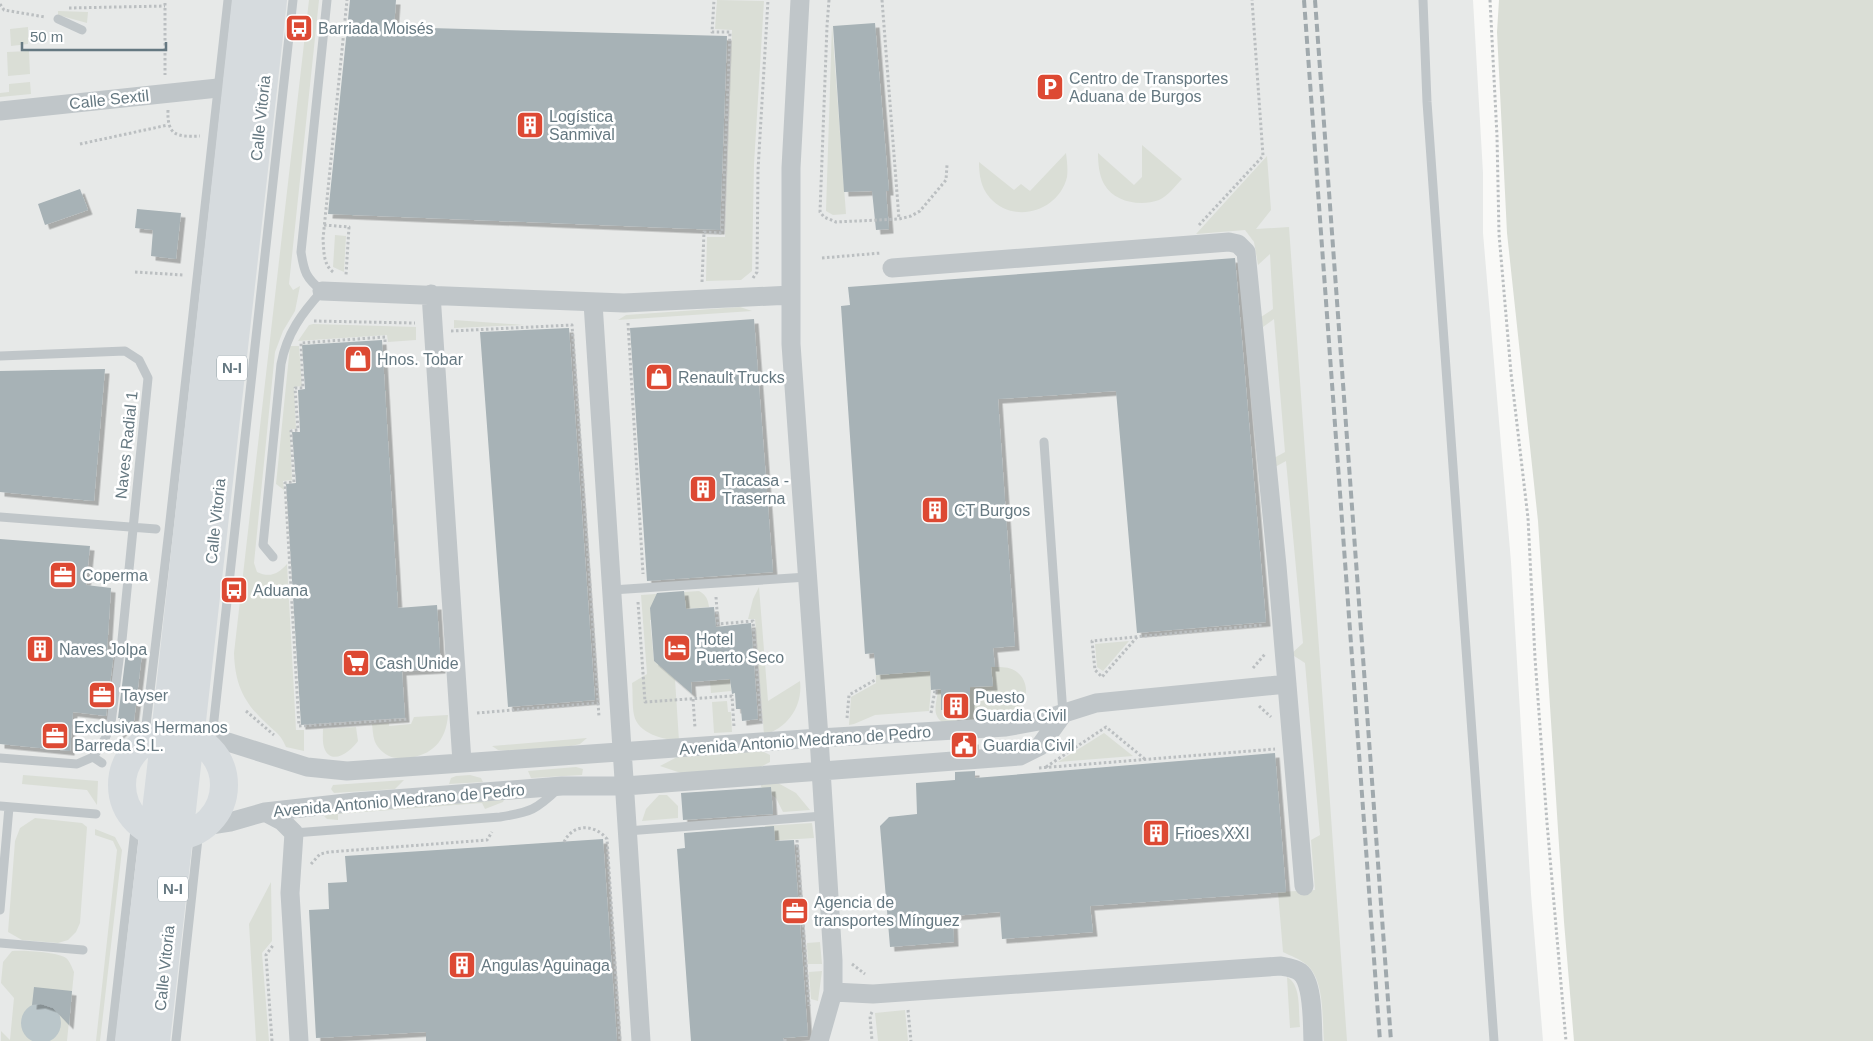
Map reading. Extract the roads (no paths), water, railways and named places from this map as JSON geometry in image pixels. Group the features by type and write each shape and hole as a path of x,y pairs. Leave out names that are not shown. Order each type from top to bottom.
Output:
{"highway":[{"name":"Calle Vitoria","path":"177,739 246,0"},
{"name":"Calle Vitoria","path":"177,739 273,0"},
{"name":"N-I","path":"174,829 177,739"},
{"path":"177,739 216,756 225,782 224,795 218,810 174,829 128,810 124,800 122,784 126,763 133,752 177,739"},
{"name":"Calle Vitoria","path":"128,1041 174,829"},
{"name":"Calle Vitoria","path":"156,1041 174,829"}],"street":[{"path":"800,0 791,168 791,344 833,960 833,992 819,1041"},
{"name":"Calle Sextil","path":"0,111 218,88"},
{"path":"891,260 1229,242 1238,244 1243,248 1248,257 1304,886"},
{"path":"322,291 624,303 790,295"},
{"path":"431,294 462,762"},
{"path":"593,302 641,1041"},
{"path":"1063,714 1096,703 1287,684"},
{"name":"Avenida Antonio Medrano de Pedro","path":"177,739 228,742 307,767 346,771 1006,727 1063,714"},
{"name":"Avenida Antonio Medrano de Pedro","path":"174,829 230,822 265,812 355,802 562,786 624,786 1020,756 1040,746 1063,714"},
{"path":"265,812 282,821 294,833 290,893 299,1041"},
{"path":"833,992 873,994 1281,966 1300,972 1306,980 1310,997 1313,1041"}],"lane":[{"path":"228,0 170,520 177,739 212,729 293,0"},
{"path":"273,557 263,545 281,364 286,341 290,333 308,306 322,291 307,276 303,267 301,252 328,0"},
{"path":"1423,0 1427,102 1494,1041"},
{"path":"58,19 82,30"},
{"name":"Naves Radial 1","path":"0,356 125,350 140,360 148,378 122,640"},
{"path":"1044,442 1063,714"},
{"path":"0,517 156,529"},
{"path":"612,590 807,577"},
{"path":"0,758 77,764 89,761 105,739 112,724 120,652"},
{"path":"93,757 102,763"},
{"path":"294,833 500,817 524,813 541,806 562,786"},
{"path":"0,910 4,806 96,814"},
{"path":"627,831 823,816"},
{"path":"111,1041 174,829"},
{"path":"174,829 176,1041"},
{"path":"0,943 83,950"}],"railway":[{"path":"1304,0 1380,1041"},
{"path":"1315,0 1391,1041"}],"place":[{"name":"Barriada Moisés","path":"299,28"},
{"name":"Centro de Transportes Aduana de Burgos","path":"1050,87"},
{"name":"Logística Sanmival","path":"530,125"},
{"name":"Hnos. Tobar","path":"358,359"},
{"name":"Renault Trucks","path":"659,377"},
{"name":"Tracasa - Traserna","path":"703,489"},
{"name":"CT Burgos","path":"935,510"},
{"name":"Coperma","path":"63,575"},
{"name":"Aduana","path":"234,590"},
{"name":"Hotel Puerto Seco","path":"677,648"},
{"name":"Naves Jolpa","path":"40,649"},
{"name":"Cash Unide","path":"356,663"},
{"name":"Tayser","path":"102,695"},
{"name":"Puesto Guardia Civil","path":"956,706"},
{"name":"Exclusivas Hermanos Barreda S.L.","path":"55,736"},
{"name":"Guardia Civil","path":"964,745"},
{"name":"Frioes XXI","path":"1156,833"},
{"name":"Agencia de transportes Mínguez","path":"795,911"},
{"name":"Angulas Aguinaga","path":"462,965"}]}
